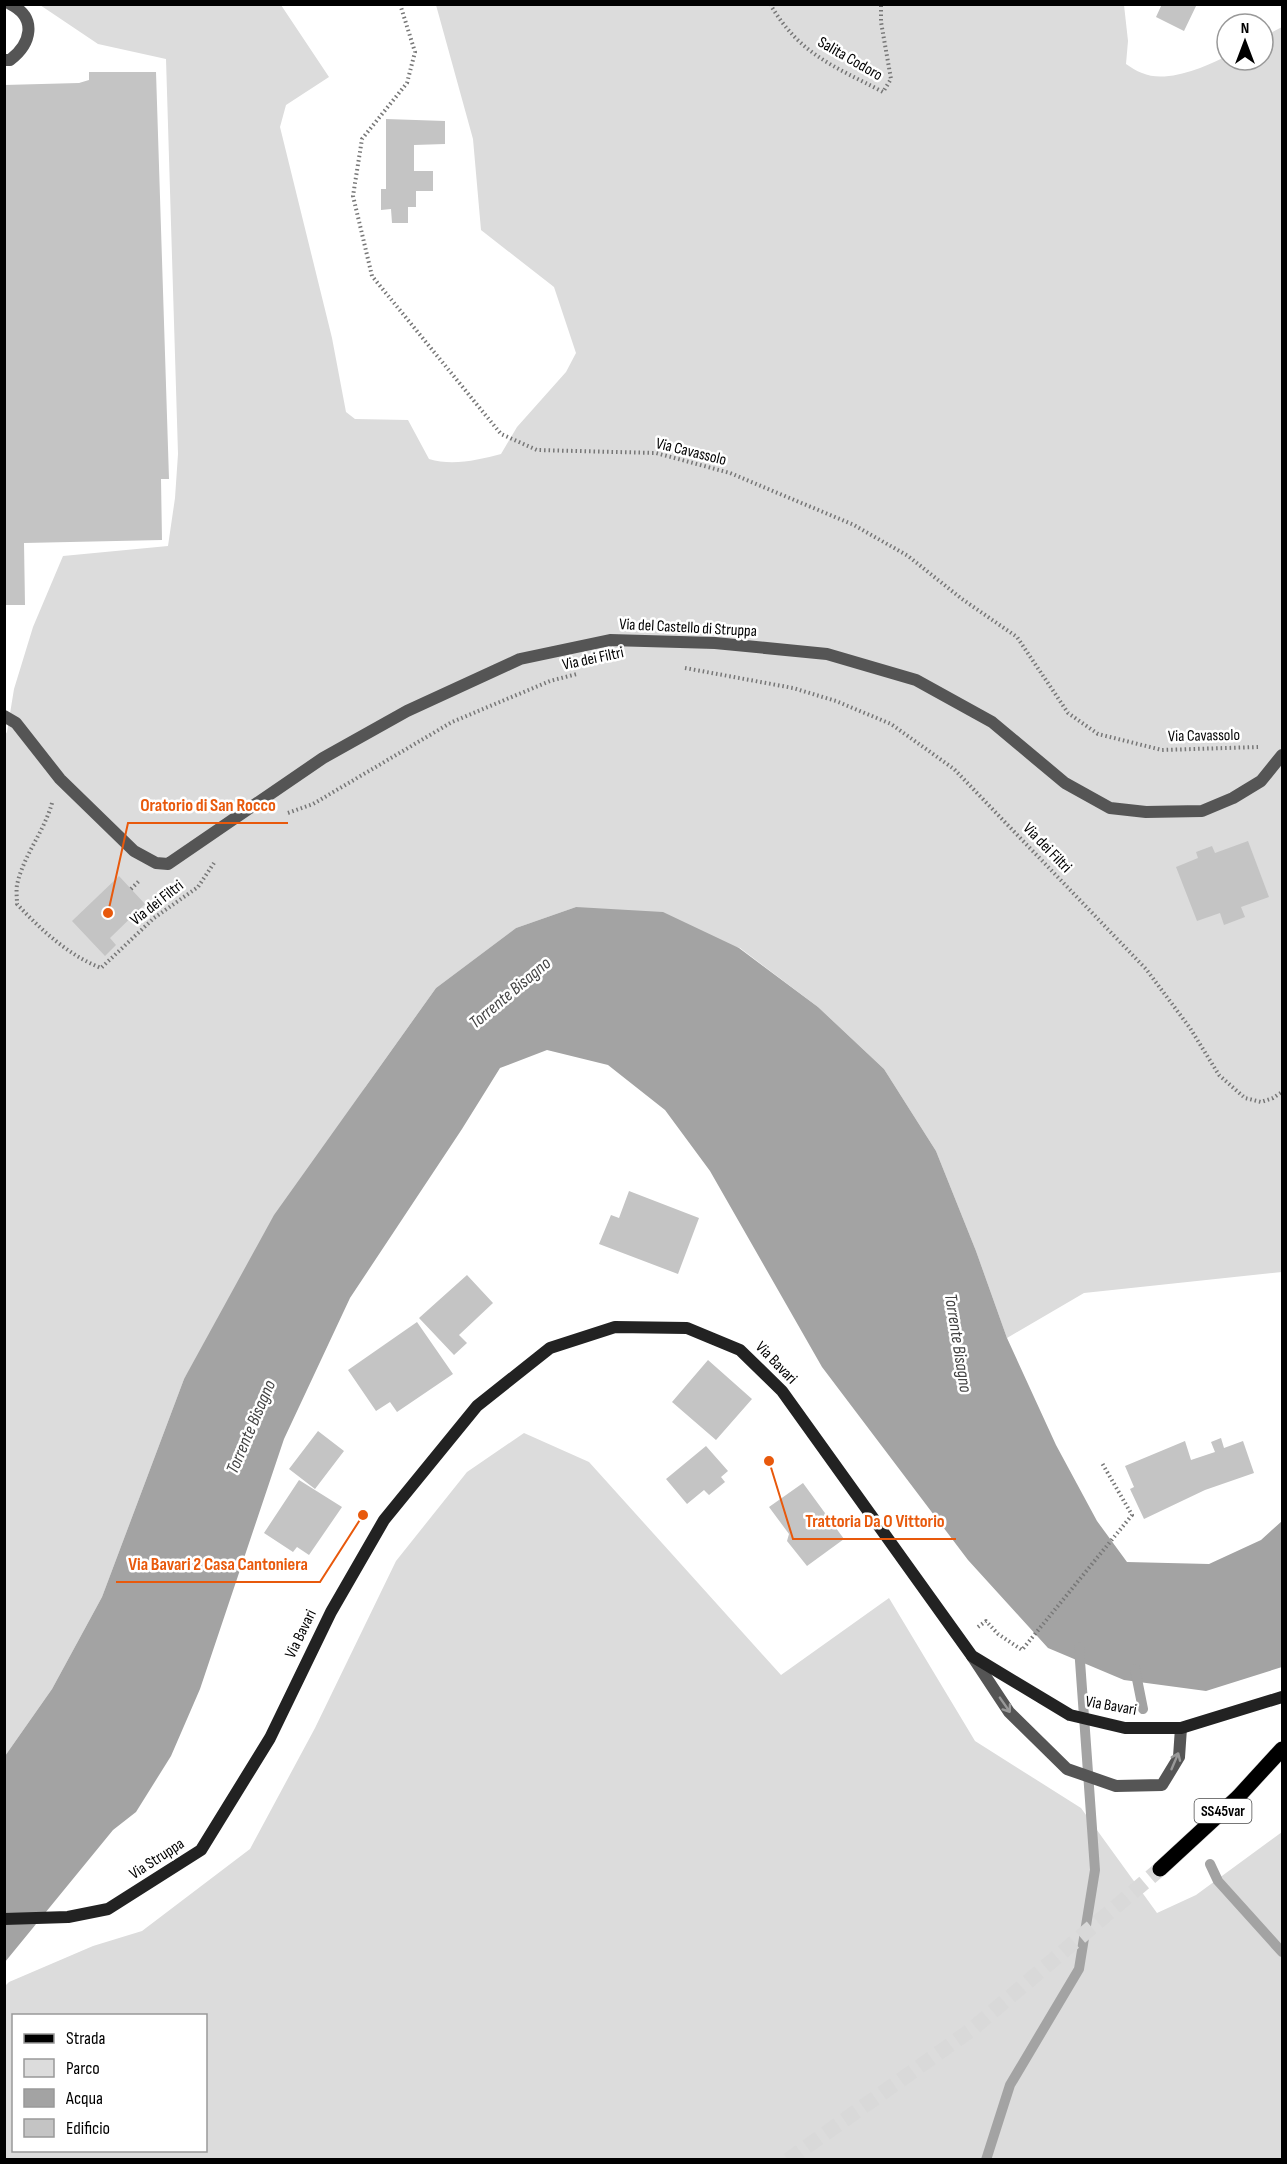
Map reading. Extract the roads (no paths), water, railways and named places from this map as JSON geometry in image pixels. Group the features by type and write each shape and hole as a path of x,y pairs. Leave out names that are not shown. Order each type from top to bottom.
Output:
{"main road":[{"name":"SS45var","path":"1160,1869 1239,1797 1282,1749"}],"street":[{"name":"Via Bavari","path":"270,1738 330,1612 384,1520 477,1406 550,1348 615,1327 687,1328 740,1350 782,1391 972,1656 1070,1715 1125,1728 1181,1728 1282,1697"},
{"name":"Via Struppa","path":"4,1919 68,1917 108,1909 201,1850 270,1738"}],"lane":[{"path":"4,60 10,60 21,52 28,36 27,21 17,8 10,4"},
{"name":"Via del Castello di Struppa","path":"4,716 16,723 60,779 134,851 156,863 168,864 323,758 407,711 520,659 610,640 715,643 827,654 916,680 992,722 1065,783 1110,808 1146,812 1202,811 1233,798 1261,781 1282,754"},
{"path":"972,1656 1010,1712 1067,1769 1116,1786 1162,1785 1179,1757 1181,1728"}],"water":[{"name":"Torrente Bisagno","path":"576,907 663,912 739,948 818,1007 884,1069 936,1151 976,1251 1007,1338 1056,1445 1097,1521 1127,1562 1209,1564 1261,1540 1282,1521 1282,1667 1206,1691 1124,1680 1048,1648 968,1560 822,1367 710,1171 665,1110 608,1065 547,1050 500,1068 350,1298 284,1439 200,1689 171,1756 136,1812 113,1830 5,1962 5,1756 52,1689 102,1597 184,1379 274,1215 436,988 516,928"}],"waterway":[{"path":"986,2160 1010,2085 1079,1969 1095,1870 1079,1647"},
{"path":"1135,1669 1143,1709"},
{"path":"1210,1864 1218,1881 1282,1952"}],"tunnel":[{"path":"788,2160 971,2030 1160,1869"}],"place":[{"name":"Oratorio di San Rocco","path":"108,913"},
{"name":"Trattoria Da O Vittorio","path":"769,1461"},
{"name":"Via Bavari 2 Casa Cantoniera","path":"363,1515"}]}
